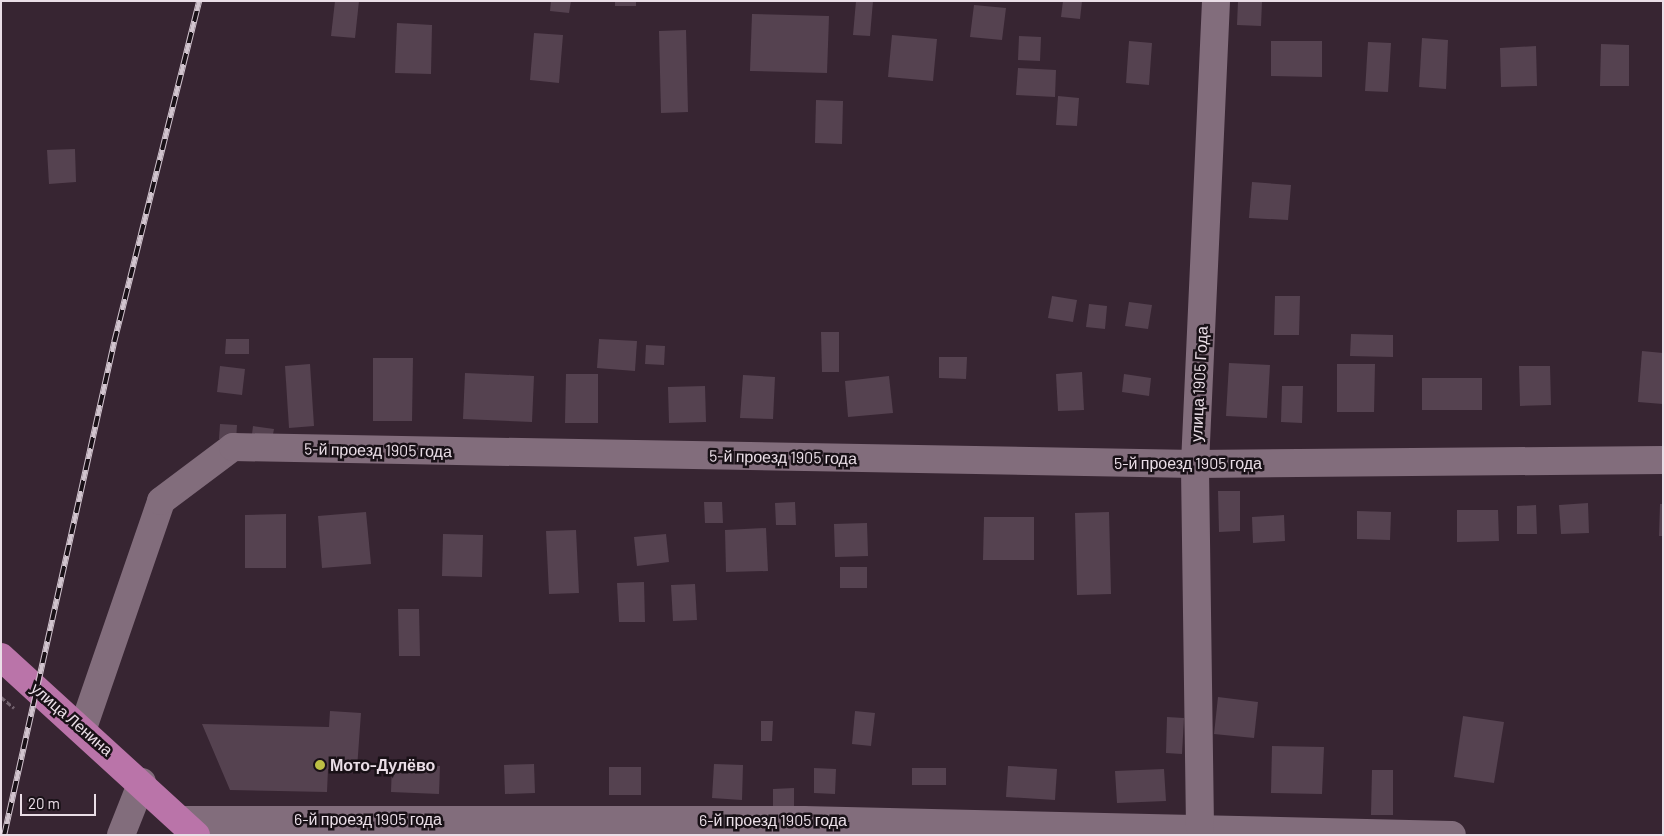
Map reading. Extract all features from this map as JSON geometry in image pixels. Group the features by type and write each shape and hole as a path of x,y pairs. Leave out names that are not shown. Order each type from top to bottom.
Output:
{"highway":[{"name":"улица Ленина","path":"1,657 83,728 190,828"}],"street":[{"name":"улица 1905 Года","path":"1200,827 1195,464 1216,1"},
{"name":"5-й проезд 1905 года","path":"83,728 161,501 233,447 1195,464 1663,460"},
{"path":"121,835 142,782"},
{"name":"6-й проезд 1905 года","path":"190,828 803,820 1200,827 1452,835"}],"building":[{"path":"335,1 359,1 355,38 331,36"},
{"path":"551,1 571,1 569,13 550,11"},
{"path":"615,1 636,1 636,6 615,6"},
{"path":"856,1 873,1 870,36 853,35"},
{"path":"1063,1 1082,1 1080,19 1061,17"},
{"path":"1238,1 1262,1 1261,26 1237,25"},
{"path":"974,5 1006,8 1002,40 970,37"},
{"path":"752,14 829,16 827,73 750,71"},
{"path":"397,23 432,25 431,74 395,73"},
{"path":"686,30 688,112 661,113 659,31"},
{"path":"534,33 563,35 559,83 530,80"},
{"path":"892,35 937,39 933,81 888,77"},
{"path":"1019,36 1041,37 1040,61 1018,60"},
{"path":"1422,38 1448,40 1446,89 1419,87"},
{"path":"1129,41 1152,43 1149,85 1126,83"},
{"path":"1271,41 1322,41 1322,77 1271,76"},
{"path":"1368,42 1391,43 1388,92 1365,91"},
{"path":"1601,44 1629,45 1629,86 1600,86"},
{"path":"1536,46 1537,86 1501,87 1500,48"},
{"path":"1018,68 1056,70 1055,97 1016,95"},
{"path":"1058,96 1079,98 1077,126 1056,125"},
{"path":"816,100 843,101 842,144 815,143"},
{"path":"75,149 76,182 49,184 47,150"},
{"path":"1252,182 1291,185 1288,220 1249,218"},
{"path":"1052,296 1077,300 1073,322 1048,318"},
{"path":"1275,296 1300,296 1299,335 1274,335"},
{"path":"1129,302 1152,305 1148,329 1125,326"},
{"path":"1089,304 1107,306 1105,329 1086,327"},
{"path":"821,332 839,332 839,372 822,372"},
{"path":"1351,334 1393,335 1393,357 1350,356"},
{"path":"226,339 249,339 249,354 225,354"},
{"path":"599,339 637,341 635,371 597,368"},
{"path":"646,345 665,346 664,365 645,364"},
{"path":"1642,351 1663,353 1663,404 1638,402"},
{"path":"939,357 967,357 966,379 939,378"},
{"path":"373,358 413,358 412,421 373,421"},
{"path":"1229,363 1270,365 1267,418 1226,416"},
{"path":"310,364 314,426 289,428 285,366"},
{"path":"1337,364 1375,364 1374,412 1337,412"},
{"path":"220,366 245,369 242,395 217,392"},
{"path":"1519,366 1550,366 1551,405 1520,406"},
{"path":"1082,372 1084,410 1058,411 1056,374"},
{"path":"465,373 534,376 532,422 463,419"},
{"path":"566,374 598,374 598,423 565,423"},
{"path":"1124,374 1151,378 1149,396 1122,392"},
{"path":"743,375 775,377 773,419 740,418"},
{"path":"889,376 893,413 848,417 845,381"},
{"path":"1422,378 1482,378 1482,410 1422,410"},
{"path":"705,386 706,422 669,423 668,387"},
{"path":"1282,386 1303,386 1302,423 1281,422"},
{"path":"220,424 237,425 236,441 219,439"},
{"path":"253,426 274,429 271,445 251,442"},
{"path":"1218,491 1240,491 1240,531 1219,532"},
{"path":"704,502 722,502 723,523 705,523"},
{"path":"795,502 796,525 776,525 775,503"},
{"path":"1588,503 1589,533 1561,534 1559,505"},
{"path":"1660,504 1663,504 1663,536 1659,536"},
{"path":"1536,505 1537,534 1517,534 1517,506"},
{"path":"1457,510 1498,510 1499,541 1457,542"},
{"path":"1357,511 1391,512 1390,540 1357,539"},
{"path":"366,512 371,564 322,568 318,516"},
{"path":"1109,512 1111,594 1077,595 1075,513"},
{"path":"286,514 286,568 245,568 245,515"},
{"path":"1284,515 1285,541 1253,543 1252,517"},
{"path":"984,517 1034,517 1034,560 983,560"},
{"path":"867,523 868,556 835,557 834,524"},
{"path":"766,528 768,571 726,572 725,530"},
{"path":"576,530 579,593 549,594 546,531"},
{"path":"443,534 483,535 482,577 442,576"},
{"path":"666,534 669,562 637,566 634,537"},
{"path":"840,567 867,567 867,588 840,588"},
{"path":"644,582 645,622 619,622 617,583"},
{"path":"695,584 697,620 673,621 671,585"},
{"path":"398,609 419,609 420,656 399,656"},
{"path":"1218,697 1258,702 1254,738 1214,734"},
{"path":"330,711 361,713 357,769 328,769 327,792 230,790 202,724 329,727"},
{"path":"855,711 875,713 871,746 852,744"},
{"path":"1463,716 1504,722 1494,783 1454,777"},
{"path":"1167,717 1184,718 1182,754 1166,753"},
{"path":"761,721 773,721 772,741 761,741"},
{"path":"1272,746 1324,747 1322,794 1271,793"},
{"path":"392,764 440,766 439,794 391,792"},
{"path":"534,764 535,793 505,794 504,765"},
{"path":"714,764 743,765 742,800 712,798"},
{"path":"1008,766 1057,769 1055,800 1006,797"},
{"path":"609,767 641,767 641,795 609,795"},
{"path":"814,768 836,769 835,794 814,793"},
{"path":"912,768 946,768 946,785 912,785"},
{"path":"1164,769 1166,801 1117,803 1115,771"},
{"path":"1372,770 1393,770 1393,815 1371,815"},
{"path":"794,788 794,811 773,812 773,789"}],"railway":[{"path":"4,835 114,342 199,1"}],"place":[{"name":"Мото-Дулёво","path":"320,765"}]}
